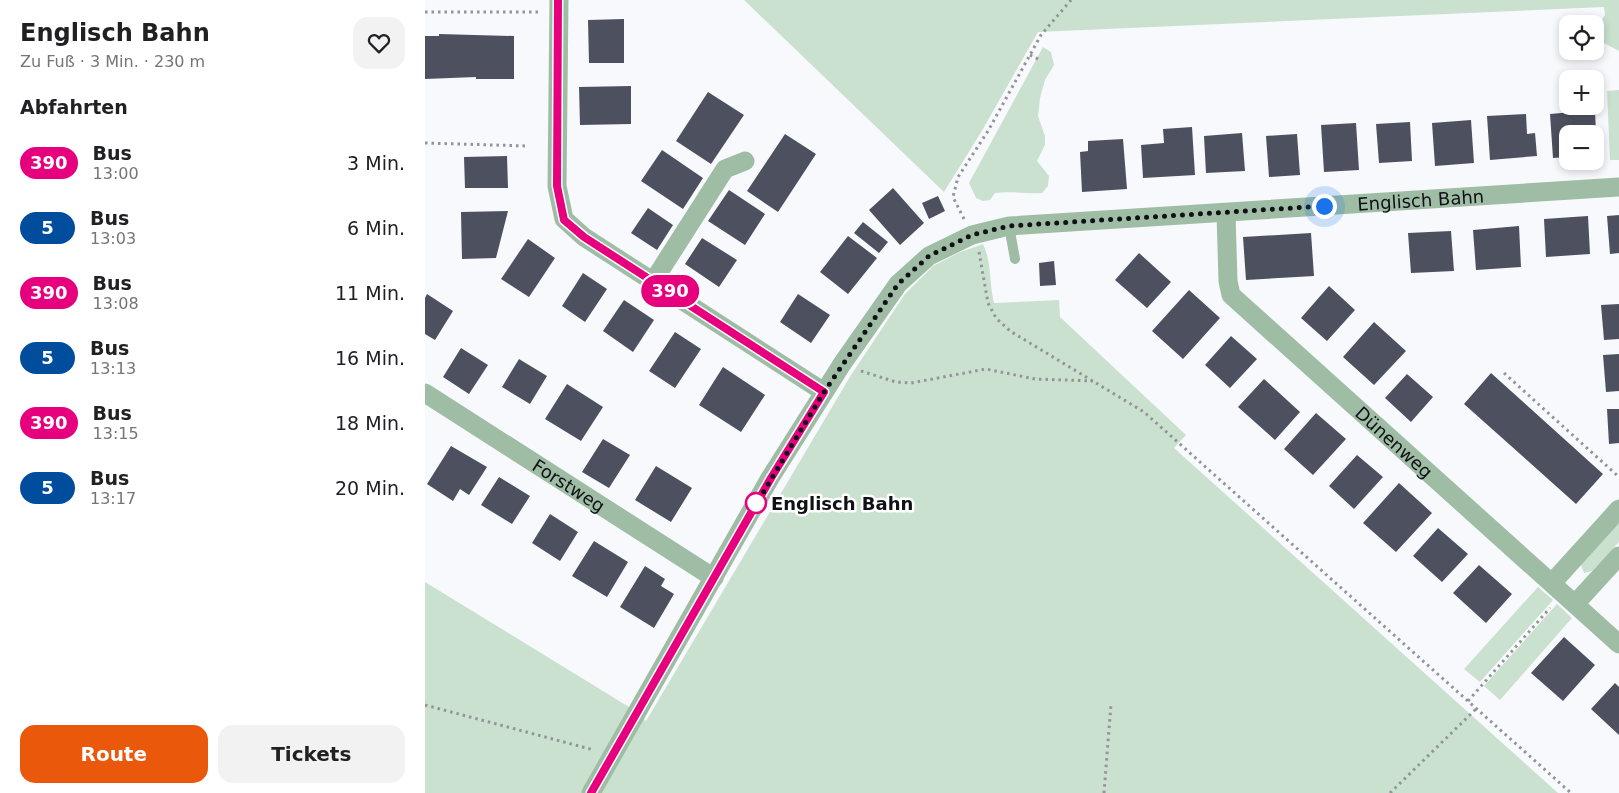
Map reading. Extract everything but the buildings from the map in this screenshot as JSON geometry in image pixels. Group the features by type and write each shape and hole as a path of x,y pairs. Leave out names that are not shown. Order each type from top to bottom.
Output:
{"street":[{"path":"559,6 557,186 564,220 584,237 654,280 824,392"},
{"path":"654,280 725,169 745,160"},
{"name":"Englisch Bahn","path":"591,793 771,478 824,392 898,284 929,256 964,238 1009,226 1619,187"},
{"name":"Dünenweg","path":"1226,213 1228,281 1231,296 1619,644"},
{"name":"Forstweg","path":"425,394 714,578"},
{"path":"1563,593 1619,510"},
{"path":"1563,593 1619,556"}],"lane":[{"path":"1009,226 1015,259"}],"path":[{"path":"1071,0 1041,35 954,188 953,197 964,238 981,256 988,303 996,318 1010,331 1144,412 1571,793"},
{"path":"425,12 559,6"},
{"path":"1030,55 1040,60"},
{"path":"425,144 527,146"},
{"path":"842,364 896,382 911,384 986,369 1035,379 1095,381"},
{"path":"1504,373 1619,477"},
{"path":"1468,701 1563,593"},
{"path":"1104,793 1111,704"},
{"path":"425,705 613,755"},
{"path":"1390,793 1477,708"}],"green space":[{"path":"744,0 1619,0 1619,51 1604,43 1604,7 1038,32 983,129 944,192"},
{"path":"1043,47 1051,52 1054,65 1045,80 1038,116 1045,136 1045,145 1037,161 1049,176 1048,186 1042,193 995,193 990,200 983,201 976,198 969,183"},
{"path":"1619,90 1619,160 1610,160 1607,91"},
{"path":"983,244 988,258 994,303 1059,300 1060,317 1186,435 1174,448 1558,793 425,793 425,582 629,707 646,721 851,375 905,294 933,266 958,253"},
{"path":"1619,521 1619,542 1592,571 1584,573 1581,565"},
{"path":"1538,587 1553,600 1480,682 1464,669"},
{"path":"1557,604 1572,618 1500,700 1484,686"}],"bus line":[{"name":"390","path":"558,0 557,186 564,220 584,237 654,280 824,392 771,478 591,793"}],"place":[{"name":"Englisch Bahn","path":"756,503"}],"route":[{"path":"756,503 753,509 842,364 898,284 929,256 972,235 1009,226 1324,206"}]}
